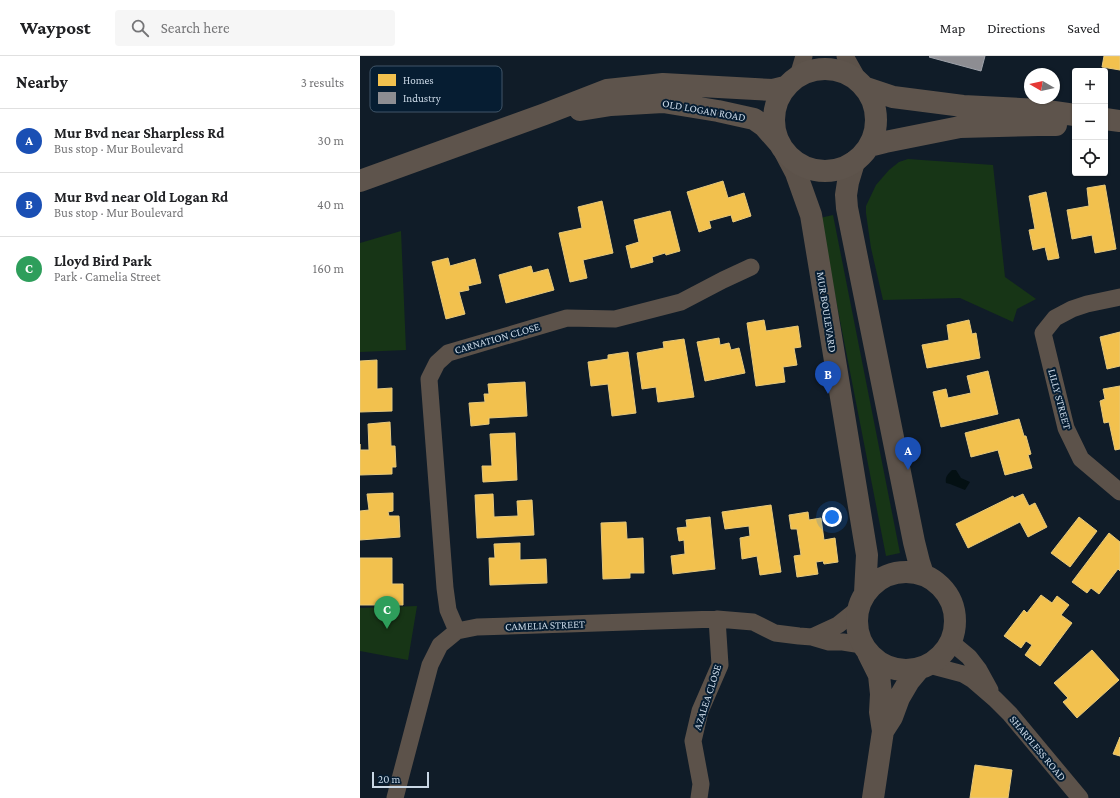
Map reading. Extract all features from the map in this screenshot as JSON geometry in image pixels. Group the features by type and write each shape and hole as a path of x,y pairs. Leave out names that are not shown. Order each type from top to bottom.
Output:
{"main road":[{"path":"862,84 873,101 876,116 875,132 863,155 854,162 840,169 824,172 808,168 797,163 783,149 775,131 774,115 778,100 796,73 813,70 829,68 845,72 862,84 893,96 963,106 1040,110 1072,115"},
{"name":"OLD LOGAN ROAD","path":"360,180 545,114 607,90 663,84 773,90 796,73"},
{"name":"OLD LOGAN ROAD","path":"545,114 611,105 663,102 718,111 754,119 764,126 783,149"},
{"path":"1108,120 1120,122"},
{"path":"869,146 960,127 1038,125 1072,126"},
{"path":"1108,127 1120,127"}],"street":[{"path":"845,56 862,84"},
{"name":"MUR BOULEVARD","path":"783,149 796,174 811,215 867,555 861,601"},
{"path":"854,162 846,195 847,208 914,542 924,574"},
{"name":"CARNATION CLOSE","path":"457,631 448,610 444,588 429,379 437,363 448,353 567,318 615,319 680,302 751,267"},
{"name":"LILLY STREET","path":"1120,297 1087,304 1072,309 1055,318 1043,333 1066,428 1081,459 1120,492"},
{"path":"812,637 838,625 861,601 875,582 889,574 905,571 924,574 944,588 951,600 955,614 955,628 951,642 942,655 924,667 909,681 899,698 892,717 883,731"},
{"path":"861,601 856,621 858,633 879,675 881,694 880,712 883,731 873,798"},
{"name":"CAMELIA STREET","path":"395,798 430,665 440,645 457,631 477,627 717,619 753,622 775,633 812,637 829,642 843,642 865,649"},
{"name":"AZALEA CLOSE","path":"699,798 701,784 693,741 700,711 720,665 717,619"},
{"name":"SHARPLESS ROAD","path":"951,642 969,657 979,670 996,699"},
{"path":"865,649 879,662 891,668 905,671 924,667"},
{"name":"SHARPLESS ROAD","path":"924,667 963,674 973,680 996,699 1080,798"}],"green space":[{"path":"908,159 993,165 1005,277 1036,299 1017,309 1013,322 960,298 883,300 871,248 866,206 876,185 889,170 899,162"},
{"path":"833,215 900,553 886,556 820,218"},
{"path":"401,231 406,350 360,352 360,243"},
{"path":"417,606 408,660 360,651 360,608"}],"shaded area":[{"path":"952,470 956,470 961,478 970,482 965,490 946,483 947,476"}],"building: Homes":[{"path":"1104,56 1120,56 1120,70 1102,67"},
{"path":"723,181 728,198 744,193 751,216 733,222 731,215 709,221 711,228 699,232 687,192"},
{"path":"1105,185 1116,249 1095,253 1092,235 1072,239 1067,210 1089,206 1087,188"},
{"path":"1046,192 1059,258 1048,260 1045,247 1033,250 1029,230 1035,229 1029,196"},
{"path":"602,201 613,253 583,260 587,278 570,282 559,233 582,228 578,207"},
{"path":"670,211 680,251 652,257 653,262 631,268 626,246 639,242 634,220"},
{"path":"448,258 450,266 475,259 481,283 468,286 469,290 459,292 465,314 446,319 432,262"},
{"path":"531,266 533,273 548,269 554,290 506,303 499,275"},
{"path":"764,320 766,331 798,326 801,347 794,348 797,365 783,367 785,382 756,386 747,323"},
{"path":"969,320 972,334 976,333 980,358 927,368 922,345 949,340 947,325"},
{"path":"1120,332 1120,366 1107,369 1100,337"},
{"path":"719,338 720,345 729,343 731,350 739,348 745,373 705,381 697,342"},
{"path":"684,339 694,397 658,402 656,387 642,389 637,353 664,348 663,342"},
{"path":"628,352 636,413 612,416 608,384 591,386 588,362 608,359 608,355"},
{"path":"377,360 377,389 392,388 392,411 360,412 360,361"},
{"path":"988,371 998,414 941,427 933,392 946,389 948,398 971,393 967,376"},
{"path":"525,382 527,416 489,418 489,424 471,426 469,403 485,402 484,394 489,394 488,384"},
{"path":"1120,386 1120,449 1115,450 1109,422 1104,423 1100,401 1105,399 1103,389"},
{"path":"1019,419 1031,454 1028,455 1032,468 1005,475 998,450 971,457 965,433"},
{"path":"390,422 391,446 395,446 396,467 392,467 392,474 360,475 360,450 369,450 368,424"},
{"path":"515,433 517,480 483,482 482,466 492,466 490,434"},
{"path":"393,493 393,511 388,512 389,516 399,516 400,537 360,540 360,511 369,510 367,494"},
{"path":"493,494 494,517 518,516 517,501 532,500 534,535 477,538 475,495"},
{"path":"1023,494 1029,506 1035,503 1047,527 1028,537 1020,522 968,548 956,524 1013,496 1014,498"},
{"path":"771,505 781,572 760,575 757,556 742,559 740,538 750,536 749,526 725,529 722,512"},
{"path":"808,512 809,520 821,518 824,540 835,538 838,562 824,564 823,561 816,562 818,574 797,577 794,556 801,555 797,529 791,529 789,515"},
{"path":"710,517 715,569 673,574 671,556 685,554 684,540 679,541 677,528 687,527 686,520"},
{"path":"1079,517 1097,531 1070,567 1051,553"},
{"path":"626,522 627,539 643,538 644,573 630,573 630,578 603,579 601,523"},
{"path":"1109,533 1120,542 1120,571 1118,569 1099,594 1091,588 1087,593 1072,582"},
{"path":"520,543 520,560 546,559 547,583 490,585 489,558 495,558 494,544"},
{"path":"360,558 392,558 392,584 403,584 403,605 360,605"},
{"path":"1041,595 1052,603 1057,596 1069,605 1061,615 1072,623 1040,666 1025,655 1032,645 1026,641 1021,648 1004,636 1024,610 1027,613"},
{"path":"1092,650 1119,680 1077,718 1063,702 1068,698 1054,683"},
{"path":"1120,737 1120,756 1113,754"},
{"path":"975,765 1012,770 1008,798 970,798"}],"building: Industry":[{"path":"985,56 981,71 929,57"}],"place":[{"name":"Mur Bvd near Old Logan Rd","path":"828,394"},
{"name":"Mur Bvd near Sharpless Rd","path":"908,470"},
{"name":"Lloyd Bird Park","path":"387,629"}]}
